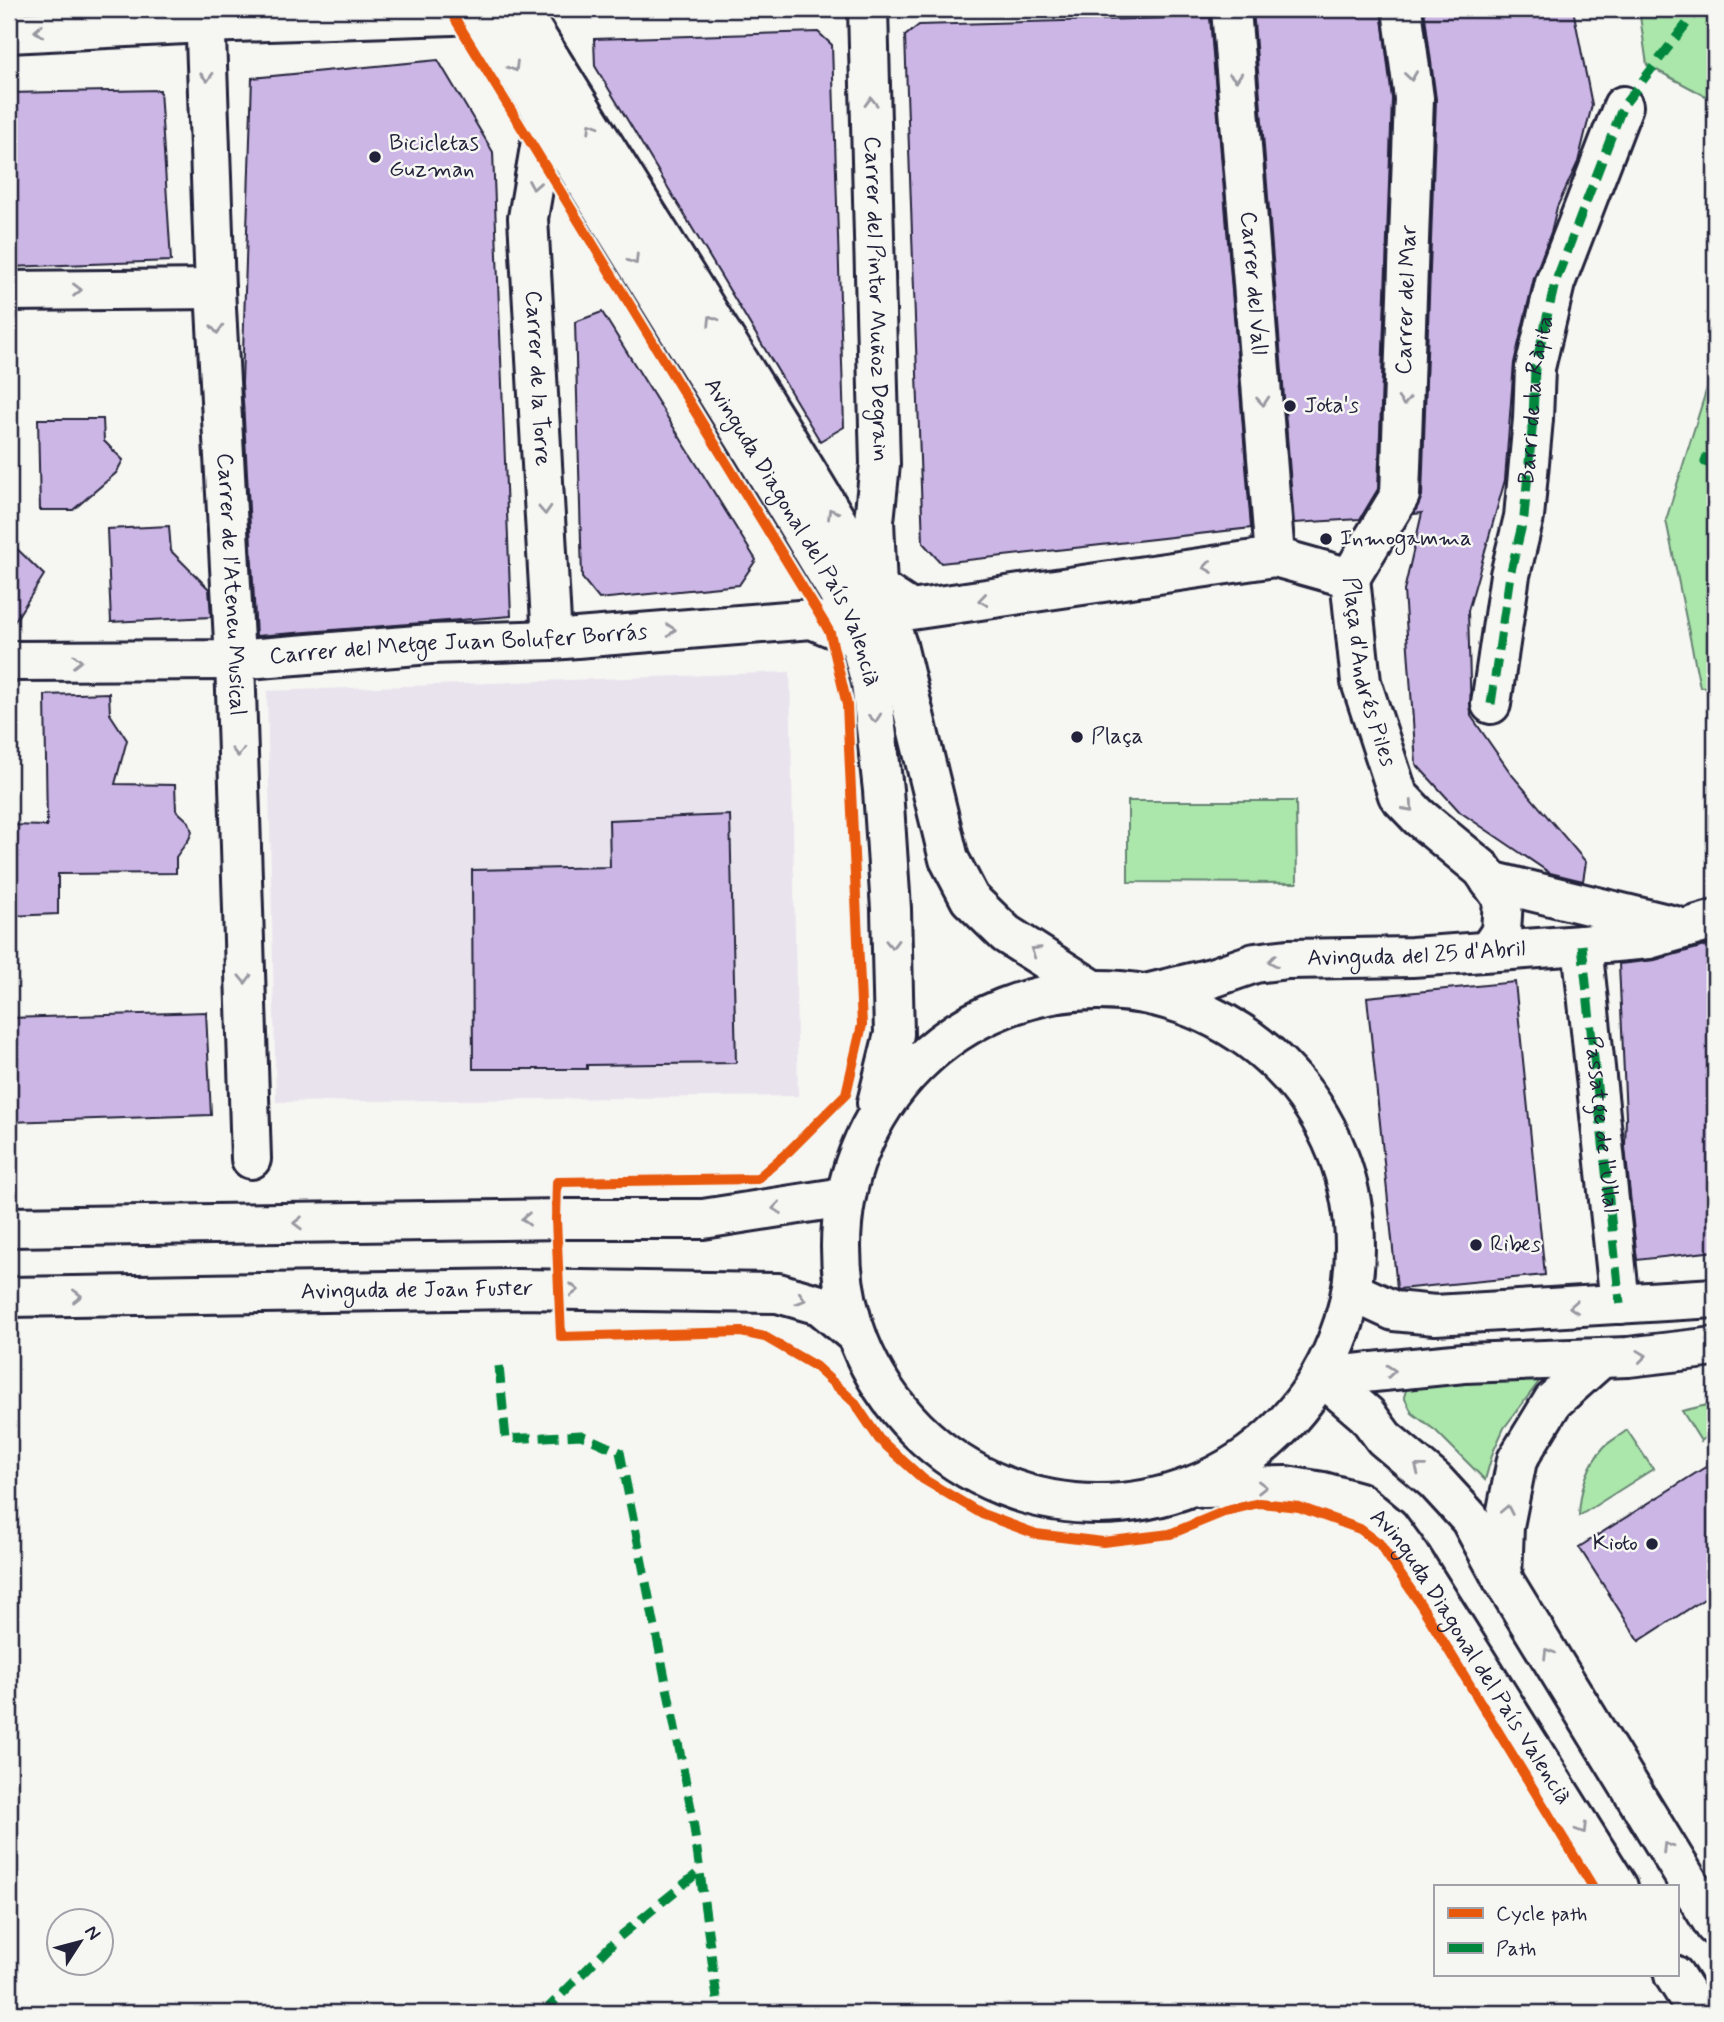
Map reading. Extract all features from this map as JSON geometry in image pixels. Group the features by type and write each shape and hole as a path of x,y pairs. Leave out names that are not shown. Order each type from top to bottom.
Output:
{"street":[{"name":"Avinguda Diagonal del País Valencià","path":"519,9 877,588 897,645 949,859 970,899 1006,934 1092,989"},
{"name":"Carrer del Pintor Muñoz Degrain","path":"869,9 880,464 874,521 877,588"},
{"name":"Carrer del Vall","path":"1231,9 1275,557"},
{"name":"Carrer del Mar","path":"1350,578 1400,495 1414,98 1402,9"},
{"name":"Avinguda Diagonal del País Valencià","path":"486,10 545,118 834,585 859,639 872,683 891,909 894,1034 873,1118"},
{"path":"9,33 205,16 453,15 486,10"},
{"name":"Carrer de l'Ateneu Musical","path":"205,16 215,289 235,660 251,1159"},
{"name":"Barri de la Ràpita","path":"1491,704 1510,575 1524,517 1535,368 1555,282 1623,106"},
{"name":"Carrer de la Torre","path":"545,118 528,218 552,640"},
{"path":"9,291 215,289"},
{"name":"Plaça d'Andrés Piles","path":"877,588 911,610 1275,557 1350,578 1361,682 1398,795 1419,817 1482,869 1503,899 1501,932 1488,951"},
{"name":"Carrer del Metge Juan Bolufer Borrás","path":"9,661 235,660 430,644 552,640 811,619 859,639"},
{"name":"Avinguda del 25 d'Abril","path":"1490,881 1700,924"},
{"name":"Avinguda del 25 d'Abril","path":"1150,993 1212,978 1255,963 1289,958 1412,957 1582,945 1649,939 1700,924"},
{"name":"Passatge de l'Ullal","path":"1582,945 1620,1304"},
{"path":"1092,989 1150,993 1224,1022 1287,1070 1332,1137 1355,1213 1353,1292 1342,1336 1323,1377 1300,1410 1270,1442 1233,1468 1194,1488 1121,1505 1046,1501 976,1475 916,1430 871,1370 856,1335 841,1267 845,1198 856,1156 873,1118 904,1076 944,1039 989,1012 1039,995 1092,989"},
{"path":"9,1227 703,1219 845,1198"},
{"name":"Avinguda de Joan Fuster","path":"9,1297 518,1289 778,1293 820,1305 856,1335"},
{"path":"1353,1292 1394,1311 1435,1315 1715,1298"},
{"path":"1323,1377 1464,1363 1600,1359 1715,1347"},
{"path":"1502,1578 1504,1527 1517,1460 1553,1401 1600,1359"},
{"path":"1323,1377 1367,1415 1384,1438 1435,1481 1469,1519 1502,1578 1715,1926"},
{"name":"Avinguda Diagonal del País Valencià","path":"1194,1488 1286,1486 1323,1492 1359,1502 1389,1527 1419,1569 1617,1885"},
{"path":"1675,1976 1698,2013"}],"shaded area":[{"path":"790,672 798,1096 276,1102 267,691"}],"green space":[{"path":"1639,9 1715,9 1715,101 1647,65"},
{"path":"1715,362 1715,686 1700,687 1666,520"},
{"path":"1128,801 1296,801 1297,883 1128,882"},
{"path":"1541,1379 1504,1428 1485,1480 1436,1431 1412,1413 1404,1397 1407,1387"},
{"path":"1715,1403 1715,1431 1701,1441 1682,1411"},
{"path":"1627,1430 1653,1469 1579,1516 1588,1471 1604,1447"}],"building":[{"path":"1253,9 1381,9 1392,99 1378,489 1360,519 1294,523"},
{"path":"1424,9 1573,9 1592,105 1578,162 1557,207 1534,278 1514,363 1505,480 1468,611 1471,716 1512,775 1586,862 1583,881 1550,873 1460,812 1416,764 1404,591 1422,513 1414,514 1422,496 1436,99"},
{"path":"1210,17 1251,528 941,563 923,543 905,36 919,25"},
{"path":"818,32 832,45 844,427 820,441 595,66 594,39"},
{"path":"438,60 493,152 511,616 256,636 242,383 252,78"},
{"path":"160,90 171,261 9,267 9,93"},
{"path":"602,312 756,560 739,585 599,599 582,578 575,322"},
{"path":"38,419 103,419 104,441 123,460 116,473 73,510 40,510"},
{"path":"169,526 171,551 209,589 211,617 111,622 107,529"},
{"path":"9,541 44,575 9,630"},
{"path":"109,693 110,714 127,740 115,784 175,785 176,810 189,822 192,832 176,857 176,873 58,874 58,914 9,916 9,825 47,826 45,695"},
{"path":"730,815 736,1063 587,1065 587,1069 473,1069 472,870 610,867 609,820"},
{"path":"1715,943 1715,1251 1637,1260 1625,1147 1619,964 1655,960"},
{"path":"1515,982 1545,1275 1399,1289 1367,997"},
{"path":"206,1012 211,1115 9,1122 9,1018"},
{"path":"1715,1461 1715,1592 1639,1641 1579,1547"}],"marked path":[{"path":"1491,704 1510,575 1524,517 1535,368 1555,283 1623,106 1698,9"},
{"path":"1715,428 1705,462 1715,466"},
{"path":"1582,945 1620,1304"},
{"path":"499,1366 506,1439 581,1435 620,1452 692,1813 719,2013"},
{"path":"543,2013 618,1938 700,1871"}],"cycle path":[{"path":"449,9 825,624 830,633 847,705 862,1025 846,1094 757,1179 557,1182 561,1337 741,1332 765,1337 815,1366 854,1402 879,1439 923,1479 982,1514 1036,1534 1103,1542 1170,1534 1226,1511 1259,1503 1299,1507 1360,1529 1379,1543 1421,1605 1592,1885"}],"place":[{"name":"Bicicletas Guzman","path":"375,157"},
{"name":"Jota's","path":"1290,406"},
{"name":"Inmogamma","path":"1326,539"},
{"name":"Plaça","path":"1077,737"},
{"name":"Ribes","path":"1476,1245"},
{"name":"Kioto","path":"1652,1544"}]}
